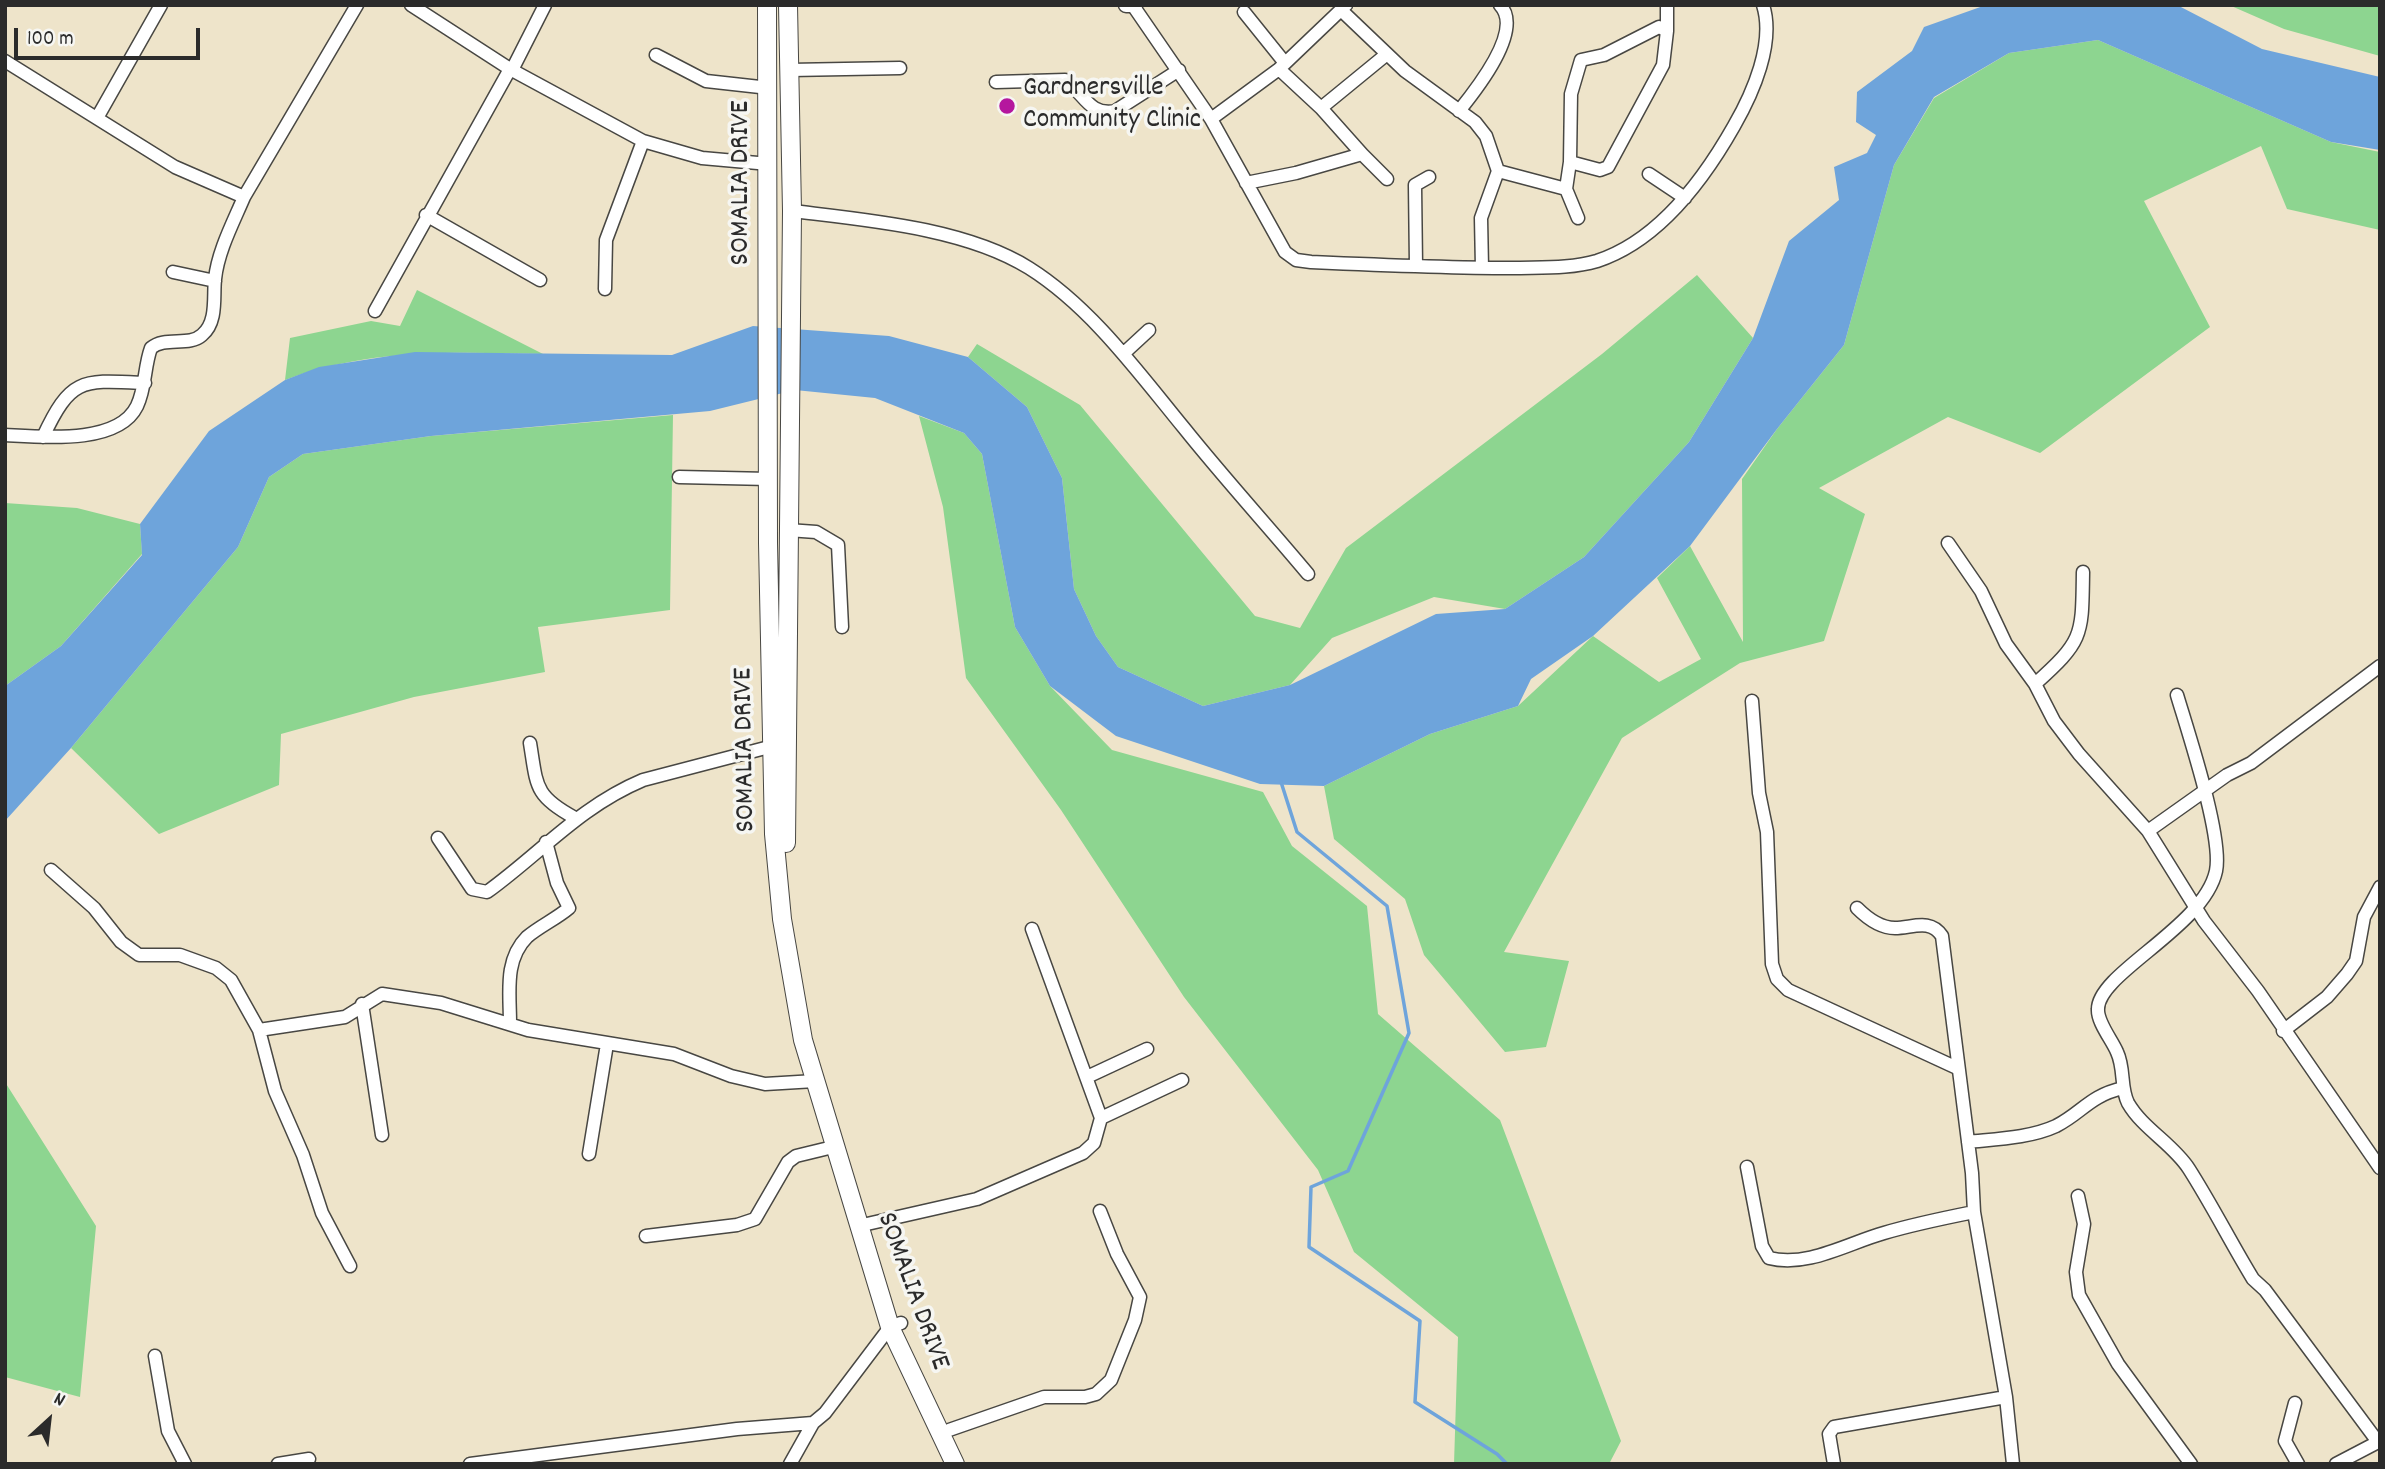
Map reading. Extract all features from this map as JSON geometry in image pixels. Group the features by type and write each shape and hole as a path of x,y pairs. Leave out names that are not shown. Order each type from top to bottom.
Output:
{"main road":[{"name":"SOMALIA DRIVE","path":"767,5 774,834 782,919 803,1040 833,1147 895,1325 956,1464"},
{"name":"SOMALIA DRIVE","path":"788,5 792,211 786,841 794,924 820,1070 890,1300 895,1325 965,1464"}],"street":[{"path":"97,118 161,5"},
{"path":"5,435 43,437 102,433 117,426 136,408 145,383 151,348 161,342 197,339 204,335 216,295 215,281 244,197 357,5"},
{"path":"411,5 511,69 643,141 702,158 769,164"},
{"path":"375,310 545,5"},
{"path":"1570,162 1600,170 1608,166 1663,65 1667,5"},
{"path":"1131,6 1211,118 1278,243 1296,260 1482,268 1546,267 1599,260 1635,240 1685,198 1719,153 1751,94 1766,36 1763,5"},
{"path":"1459,111 1482,83 1508,29 1507,6"},
{"path":"1211,118 1282,66 1344,8 1387,54 1475,122 1486,136 1498,171 1481,218 1482,268"},
{"path":"1244,12 1282,66 1387,179"},
{"path":"1578,218 1566,189 1570,162 1572,94 1581,60 1604,55 1660,27 1667,31"},
{"path":"1321,108 1387,54"},
{"path":"656,55 706,81 769,88"},
{"path":"5,61 175,167 244,197"},
{"path":"790,70 900,68"},
{"path":"996,82 1065,80 1094,110 1104,113 1115,111 1179,70"},
{"path":"605,289 606,240 643,141"},
{"path":"1247,183 1296,173 1362,154"},
{"path":"1498,171 1566,189"},
{"path":"1649,174 1685,198"},
{"path":"1416,266 1415,185 1429,177"},
{"path":"792,211 884,223 951,238 994,252 1028,268 1047,282 1123,354 1308,574"},
{"path":"426,215 540,280"},
{"path":"173,272 215,281"},
{"path":"1123,354 1149,330"},
{"path":"43,437 69,391 81,385 145,383"},
{"path":"679,477 769,479"},
{"path":"788,530 816,532 838,545 842,628"},
{"path":"1948,543 1981,591 2006,644 2035,684 2054,721 2079,754 2148,831 2196,910 2258,991 2283,1031 2380,1168"},
{"path":"2035,684 2067,655 2077,642 2082,628 2083,572"},
{"path":"2148,831 2251,762 2380,666"},
{"path":"2177,695 2213,831 2216,870 2196,910 2115,978 2099,1003 2098,1013 2123,1065 2123,1088 2136,1113 2188,1167 2253,1279 2298,1333 2379,1441 2336,1464"},
{"path":"1752,701 1759,793 1767,832 1772,964 1777,979 1788,990 1957,1068"},
{"path":"530,743 537,789 554,806 575,818"},
{"path":"438,838 472,889 487,892 575,818 643,780 773,746"},
{"path":"510,1023 510,972 517,949 527,937 569,908 557,883 546,842"},
{"path":"51,870 94,908 121,942 139,955 180,956 224,973 241,993 259,1030 275,1091 303,1155 322,1213 350,1266"},
{"path":"2283,1031 2327,997 2356,961 2364,917 2380,887"},
{"path":"1857,908 1884,926 1895,928 1926,925 1939,932 1968,1142 1974,1212 2006,1397 2013,1464"},
{"path":"867,1224 977,1199 1083,1153 1094,1143 1101,1118 1032,929"},
{"path":"259,1030 345,1017 382,994 420,998 528,1030 674,1054 731,1076 765,1084 815,1082"},
{"path":"362,1004 382,1135"},
{"path":"589,1154 607,1044"},
{"path":"1087,1077 1147,1049"},
{"path":"1101,1118 1182,1080"},
{"path":"1968,1142 2047,1129 2062,1122 2094,1098 2123,1088"},
{"path":"646,1236 737,1225 755,1219 788,1162 796,1156 833,1147"},
{"path":"1747,1167 1762,1246 1769,1258 1779,1260 1827,1254 1881,1233 1974,1212"},
{"path":"2078,1196 2084,1224 2076,1272 2079,1295 2118,1364 2191,1464"},
{"path":"949,1430 1044,1397 1086,1397 1096,1394 1111,1380 1135,1320 1139,1297 1117,1254 1100,1211"},
{"path":"790,1464 813,1423 825,1413 895,1325"},
{"path":"155,1356 168,1431 186,1464"},
{"path":"1834,1464 1829,1434 1834,1427 2006,1397"},
{"path":"2295,1403 2284,1441 2298,1464"},
{"path":"470,1464 737,1429 813,1423"},
{"path":"278,1464 309,1459"}],"green space":[{"path":"2229,5 2380,5 2380,56 2284,29"},
{"path":"2098,40 2331,142 2380,152 2380,230 2287,209 2261,146 2144,201 2210,327 2040,453 1948,417 1819,488 1865,514 1824,641 1740,663 1622,738 1504,952 1569,961 1546,1047 1505,1052 1424,955 1405,899 1334,839 1324,786 1430,734 1518,706 1593,636 1659,682 1701,659 1657,578 1690,546 1743,642 1742,479 1777,429 1844,345 1894,165 1934,98 2009,53"},
{"path":"1697,275 1753,338 1689,442 1584,557 1505,609 1434,597 1332,638 1290,685 1203,706 1118,667 1096,636 1074,589 1062,478 1027,407 968,357 977,344 1080,405 1255,616 1300,628 1346,548 1602,354"},
{"path":"417,290 543,354 445,353 380,357 348,362 285,380 290,338 371,321 400,326"},
{"path":"673,415 670,610 538,627 545,672 414,697 281,734 279,785 159,834 71,748 238,547 269,477 303,454 431,436"},
{"path":"919,416 964,433 982,454 1015,627 1050,686 1112,750 1263,792 1292,846 1367,906 1378,1014 1500,1120 1621,1441 1609,1464 1454,1464 1458,1337 1354,1252 1318,1170 1184,997 1061,810 966,678 943,507"},
{"path":"5,503 77,508 140,524 142,554 61,646 5,686"},
{"path":"5,1082 96,1226 80,1397 5,1377"}],"water":[{"path":"1986,5 2177,5 2262,49 2380,77 2380,150 2331,142 2098,40 2009,53 1934,97 1894,165 1844,345 1690,546 1593,636 1531,679 1518,706 1430,734 1324,786 1260,784 1116,736 1050,686 1015,627 982,454 964,433 875,398 795,390 710,411 431,436 303,454 269,477 238,547 71,748 5,821 5,686 61,646 142,555 140,524 209,431 285,380 319,367 415,352 672,355 753,326 889,336 968,357 1027,407 1062,478 1074,589 1096,636 1118,667 1203,706 1290,685 1436,614 1505,609 1584,557 1689,442 1753,338 1789,241 1839,200 1834,167 1867,153 1876,135 1856,122 1857,92 1912,51 1924,27"}],"waterway":[{"path":"1281,782 1297,832 1387,906 1409,1033 1348,1171 1311,1187 1309,1247 1420,1321 1415,1402 1497,1454 1507,1464"}],"place":[{"name":"Gardnersville Community Clinic","path":"1007,106"}]}
